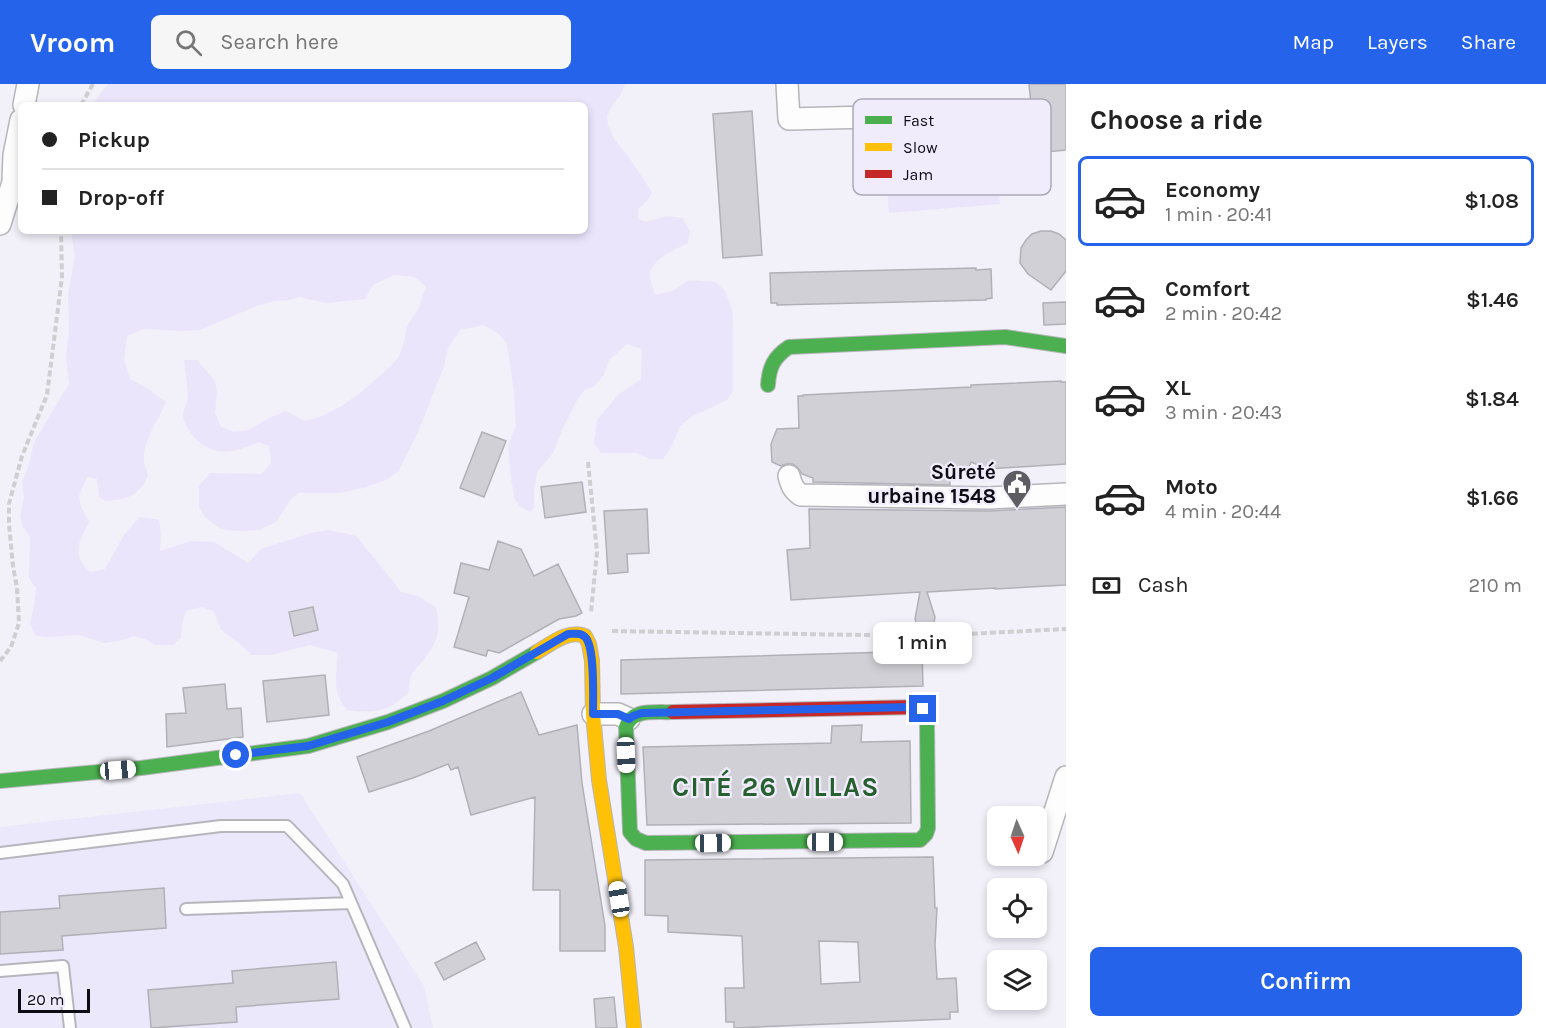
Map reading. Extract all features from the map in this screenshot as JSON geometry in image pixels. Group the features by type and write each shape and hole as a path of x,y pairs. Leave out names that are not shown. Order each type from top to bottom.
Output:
{"street":[{"path":"25,102 28,84"},
{"path":"787,84 789,119 853,117"},
{"path":"0,224 13,182 14,155 18,135"},
{"path":"768,385 769,368 777,354 789,347 1005,336 1066,346"},
{"path":"789,476 795,491 801,495 989,498 1066,494"},
{"path":"0,781 141,768 308,746 388,722 443,701 492,678 568,634 578,633 585,636 592,661 593,714 599,780 626,947 634,1028"},
{"path":"918,707 923,709 927,720 928,832 920,840 915,841 639,842 630,832 629,825 625,727 629,719 642,713 918,707"},
{"path":"593,714 618,714 629,719"},
{"path":"1047,836 1066,777"}],"lane":[{"path":"0,853 221,826 287,826 343,884 405,1028"},
{"path":"186,909 351,903"},
{"path":"0,971 63,966 70,1028"}],"path":[{"path":"83,102 93,84"},
{"path":"0,661 11,647 19,623 9,504 22,456 47,395 62,277 61,234"},
{"path":"585,636 592,607 597,552 588,462"},
{"path":"585,636 601,631 926,636 1066,629"}],"shaded area":[{"path":"108,84 625,84 607,116 614,139 652,192 648,200 638,209 638,219 646,222 666,216 682,218 690,231 688,243 653,265 650,278 655,295 673,291 689,280 715,282 725,291 732,309 733,391 727,400 691,417 680,426 672,446 663,459 650,459 637,453 601,453 594,443 597,420 618,395 641,379 642,349 627,344 609,360 604,374 594,387 585,389 577,400 553,453 537,472 534,507 530,512 515,500 511,479 508,446 516,426 507,344 499,334 484,325 460,330 448,348 444,366 418,432 398,472 386,480 340,493 298,493 290,500 276,522 259,530 227,530 219,528 205,517 199,507 199,486 210,473 262,474 271,463 269,446 259,442 241,449 223,451 206,447 198,441 188,429 183,418 188,398 184,360 197,360 215,381 217,392 215,413 221,427 234,432 249,430 286,411 305,421 322,416 359,394 392,365 399,356 407,326 418,310 426,287 415,277 394,275 373,285 365,299 326,303 299,297 254,307 200,330 143,329 127,336 124,360 130,379 166,402 144,454 148,475 141,488 131,496 105,501 99,497 97,479 87,477 79,496 81,507 89,522 82,535 79,548 80,560 84,566 90,572 105,569 124,535 140,517 159,520 160,551 191,541 214,542 248,563 261,549 311,533 329,530 356,536 401,592 417,596 436,607 438,631 435,643 412,674 407,694 388,707 361,712 347,710 339,697 336,683 338,653 310,645 271,655 252,655 221,630 214,611 201,607 186,611 181,638 173,645 156,645 134,636 104,643 80,635 46,637 35,635 30,623 36,588 29,578 30,537 23,527 20,516 24,498 22,482 29,465 34,442 69,384 66,357 69,332 68,294 75,257 71,234 588,234 588,102 94,102"},
{"path":"888,195 999,195 1000,204 889,213"},
{"path":"300,793 424,986 433,1028 0,1028 0,827"}],"building":[{"path":"1029,84 1066,84 1066,150 1051,152 1051,99 1031,99"},
{"path":"752,111 762,255 723,258 713,114"},
{"path":"1051,231 1066,240 1066,271 1051,290 1028,274 1020,263 1021,248 1026,240 1032,234"},
{"path":"976,268 976,270 991,269 992,298 986,300 777,305 777,303 771,303 770,273"},
{"path":"1066,302 1066,324 1044,325 1043,303"},
{"path":"1066,382 1066,464 988,469 971,462 968,470 949,471 950,485 813,482 813,478 802,474 793,464 781,466 772,462 771,444 777,429 799,428 798,396"},
{"path":"482,432 506,441 484,497 460,488"},
{"path":"582,482 586,512 545,518 541,487"},
{"path":"1066,507 1066,585 927,592 935,617 934,622 931,626 919,631 915,619 920,592 791,600 787,550 810,548 809,509 989,511"},
{"path":"647,509 649,553 627,554 628,572 608,574 604,511"},
{"path":"498,541 521,549 534,576 558,564 582,613 559,619 499,653 488,650 486,656 454,647 469,597 454,593 461,563 489,570"},
{"path":"313,607 318,630 294,636 289,612"},
{"path":"922,651 923,686 621,694 621,660"},
{"path":"325,675 329,715 267,722 263,681"},
{"path":"225,684 227,709 241,708 243,737 167,747 166,714 186,713 183,688"},
{"path":"521,692 539,735 577,725 582,783 605,926 605,951 560,951 560,890 533,890 535,797 471,815 458,767 451,770 448,764 369,792 357,757 429,731"},
{"path":"862,725 861,742 910,741 911,823 647,825 643,747 831,743 832,726"},
{"path":"933,857 935,908 937,908 935,945 937,979 956,978 958,1012 950,1012 950,1019 734,1028 734,1022 726,1022 725,988 744,988 742,936 668,932 668,916 645,915 645,860","holes":["819,941 858,942 860,982 821,984"]},
{"path":"164,888 166,928 62,936 63,950 0,954 0,912 60,908 59,896"},
{"path":"476,942 485,959 444,980 435,963"},
{"path":"336,962 339,999 236,1007 237,1022 151,1028 148,990 233,983 232,971"},
{"path":"614,997 617,1028 596,1028 594,999"}],"traffic: fast":[{"path":"768,385 773,363 789,347 1005,337 1066,346"},
{"path":"0,781 141,768 308,746 388,722 443,701 492,678 537,652"},
{"path":"673,712 639,714 633,717 626,727 630,832 636,839 646,843 920,840 928,828 927,720 924,712 918,707"}],"traffic: slow":[{"path":"537,652 560,638 572,634 585,636 589,644 599,780 626,947 634,1028"}],"traffic: jam":[{"path":"673,712 918,707"}],"place":[{"name":"Sûreté urbaine 1548","path":"1017,510"}],"district":[{"name":"CITÉ 26 VILLAS","path":"776,787"}],"route":[{"path":"236,755 308,746 388,722 443,701 492,678 568,634 578,633 585,636 589,644 592,661 593,714 618,714 629,719 642,713 912,707 923,709"}]}
